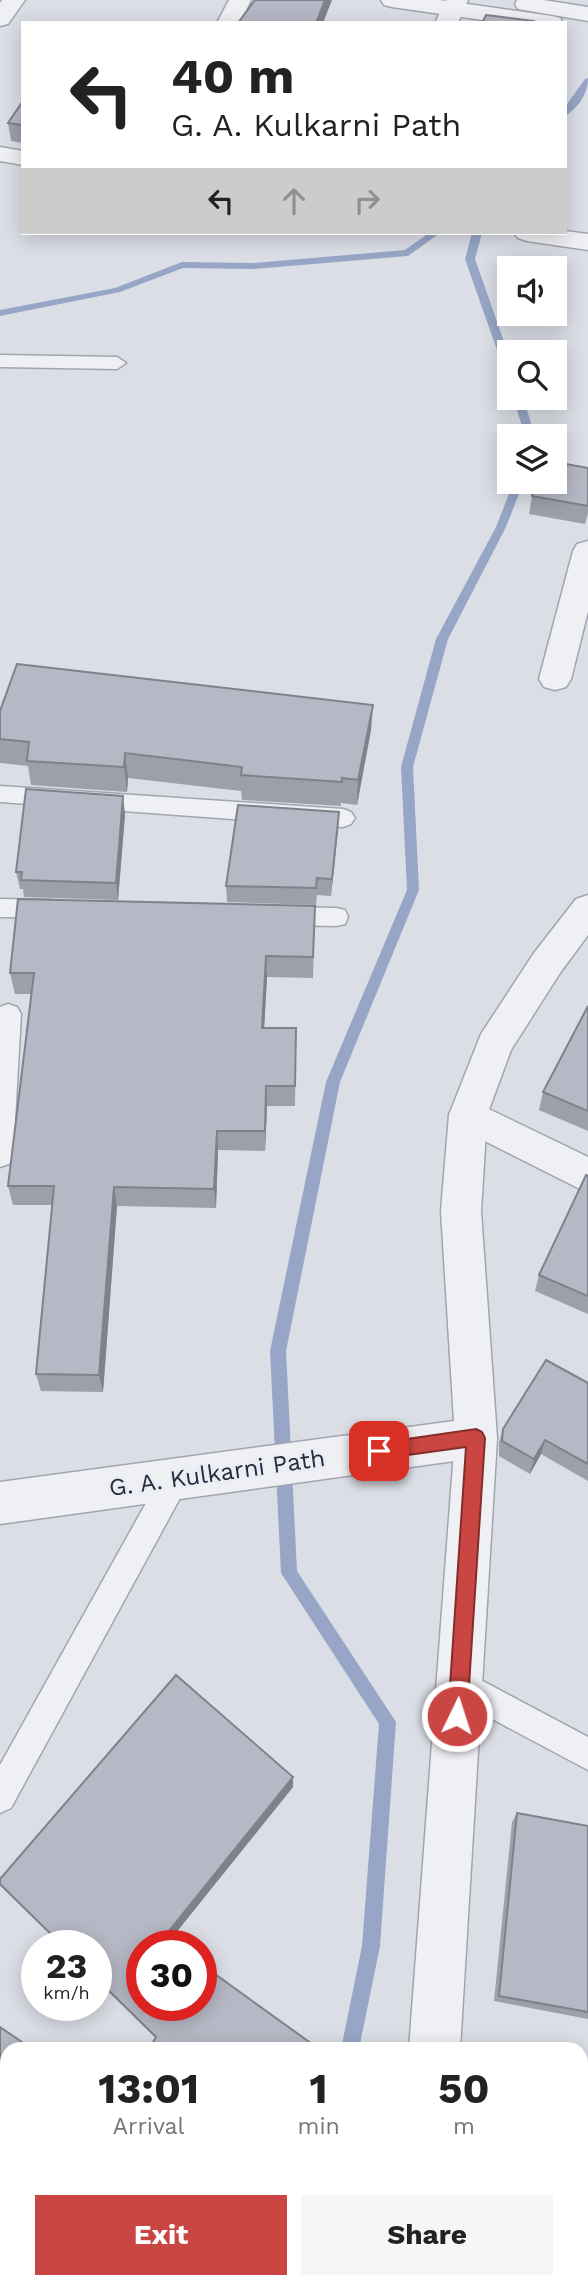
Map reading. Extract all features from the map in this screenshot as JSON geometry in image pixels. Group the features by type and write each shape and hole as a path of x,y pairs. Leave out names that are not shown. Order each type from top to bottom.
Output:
{"street":[{"path":"0,19 14,0"},
{"path":"229,21 240,0"},
{"path":"392,0 537,21"},
{"path":"499,0 588,14"},
{"path":"567,25 588,29"},
{"path":"0,155 21,158"},
{"path":"542,235 588,242"},
{"path":"555,679 588,551"},
{"path":"434,2042 476,1438 461,1211 468,1115 494,1045 547,963 588,909"},
{"path":"468,1115 588,1177"},
{"name":"G. A. Kulkarni Path","path":"0,1503 476,1438"}],"lane":[{"path":"0,361 117,363"},
{"path":"0,794 343,818"},
{"path":"0,908 70,910"},
{"path":"266,915 335,917"},
{"path":"0,1156 8,1014"},
{"path":"0,1797 175,1479"},
{"path":"460,1685 588,1755"}],"building":[{"path":"255,0 325,0 317,21 239,21"},
{"path":"486,15 534,21 483,21"},
{"path":"21,104 21,125 8,123"},
{"path":"567,464 588,468 588,506 532,496 567,494"},
{"path":"17,664 373,705 358,780 342,778 342,782 241,775 242,767 125,753 124,767 27,761 29,742 0,739 0,711"},
{"path":"26,789 123,796 116,883 21,880 22,872 16,872"},
{"path":"238,805 339,812 332,879 317,878 316,888 226,886"},
{"path":"18,899 315,906 313,957 266,956 262,1028 296,1028 295,1086 266,1086 265,1131 217,1131 214,1189 114,1187 99,1375 36,1374 54,1186 8,1186 34,973 10,973"},
{"path":"588,1006 588,1111 543,1092"},
{"path":"586,1175 588,1176 588,1296 539,1275"},
{"path":"546,1360 588,1383 588,1464 545,1440 534,1459 502,1441 503,1429"},
{"path":"176,1675 293,1777 170,1930 126,1930 126,2008 112,1994 112,1930 47,1930 0,1884 0,1879"},
{"path":"517,1813 588,1826 588,2012 499,1996"},
{"path":"217,1976 309,2042 153,2042 156,2037 140,2021 217,2021"},
{"path":"0,2027 22,2042 0,2042"}],"waterway":[{"path":"567,111 588,81"},
{"path":"0,313 117,290 182,265 254,266 408,253 432,235"},
{"path":"476,235 470,259 498,340"},
{"path":"522,410 526,424"},
{"path":"351,2042 371,1946 388,1722 289,1573 278,1351 333,1082 413,890 407,767 442,639 501,527 514,494"}],"route":[{"path":"379,1451 476,1438 457,1716"}]}
